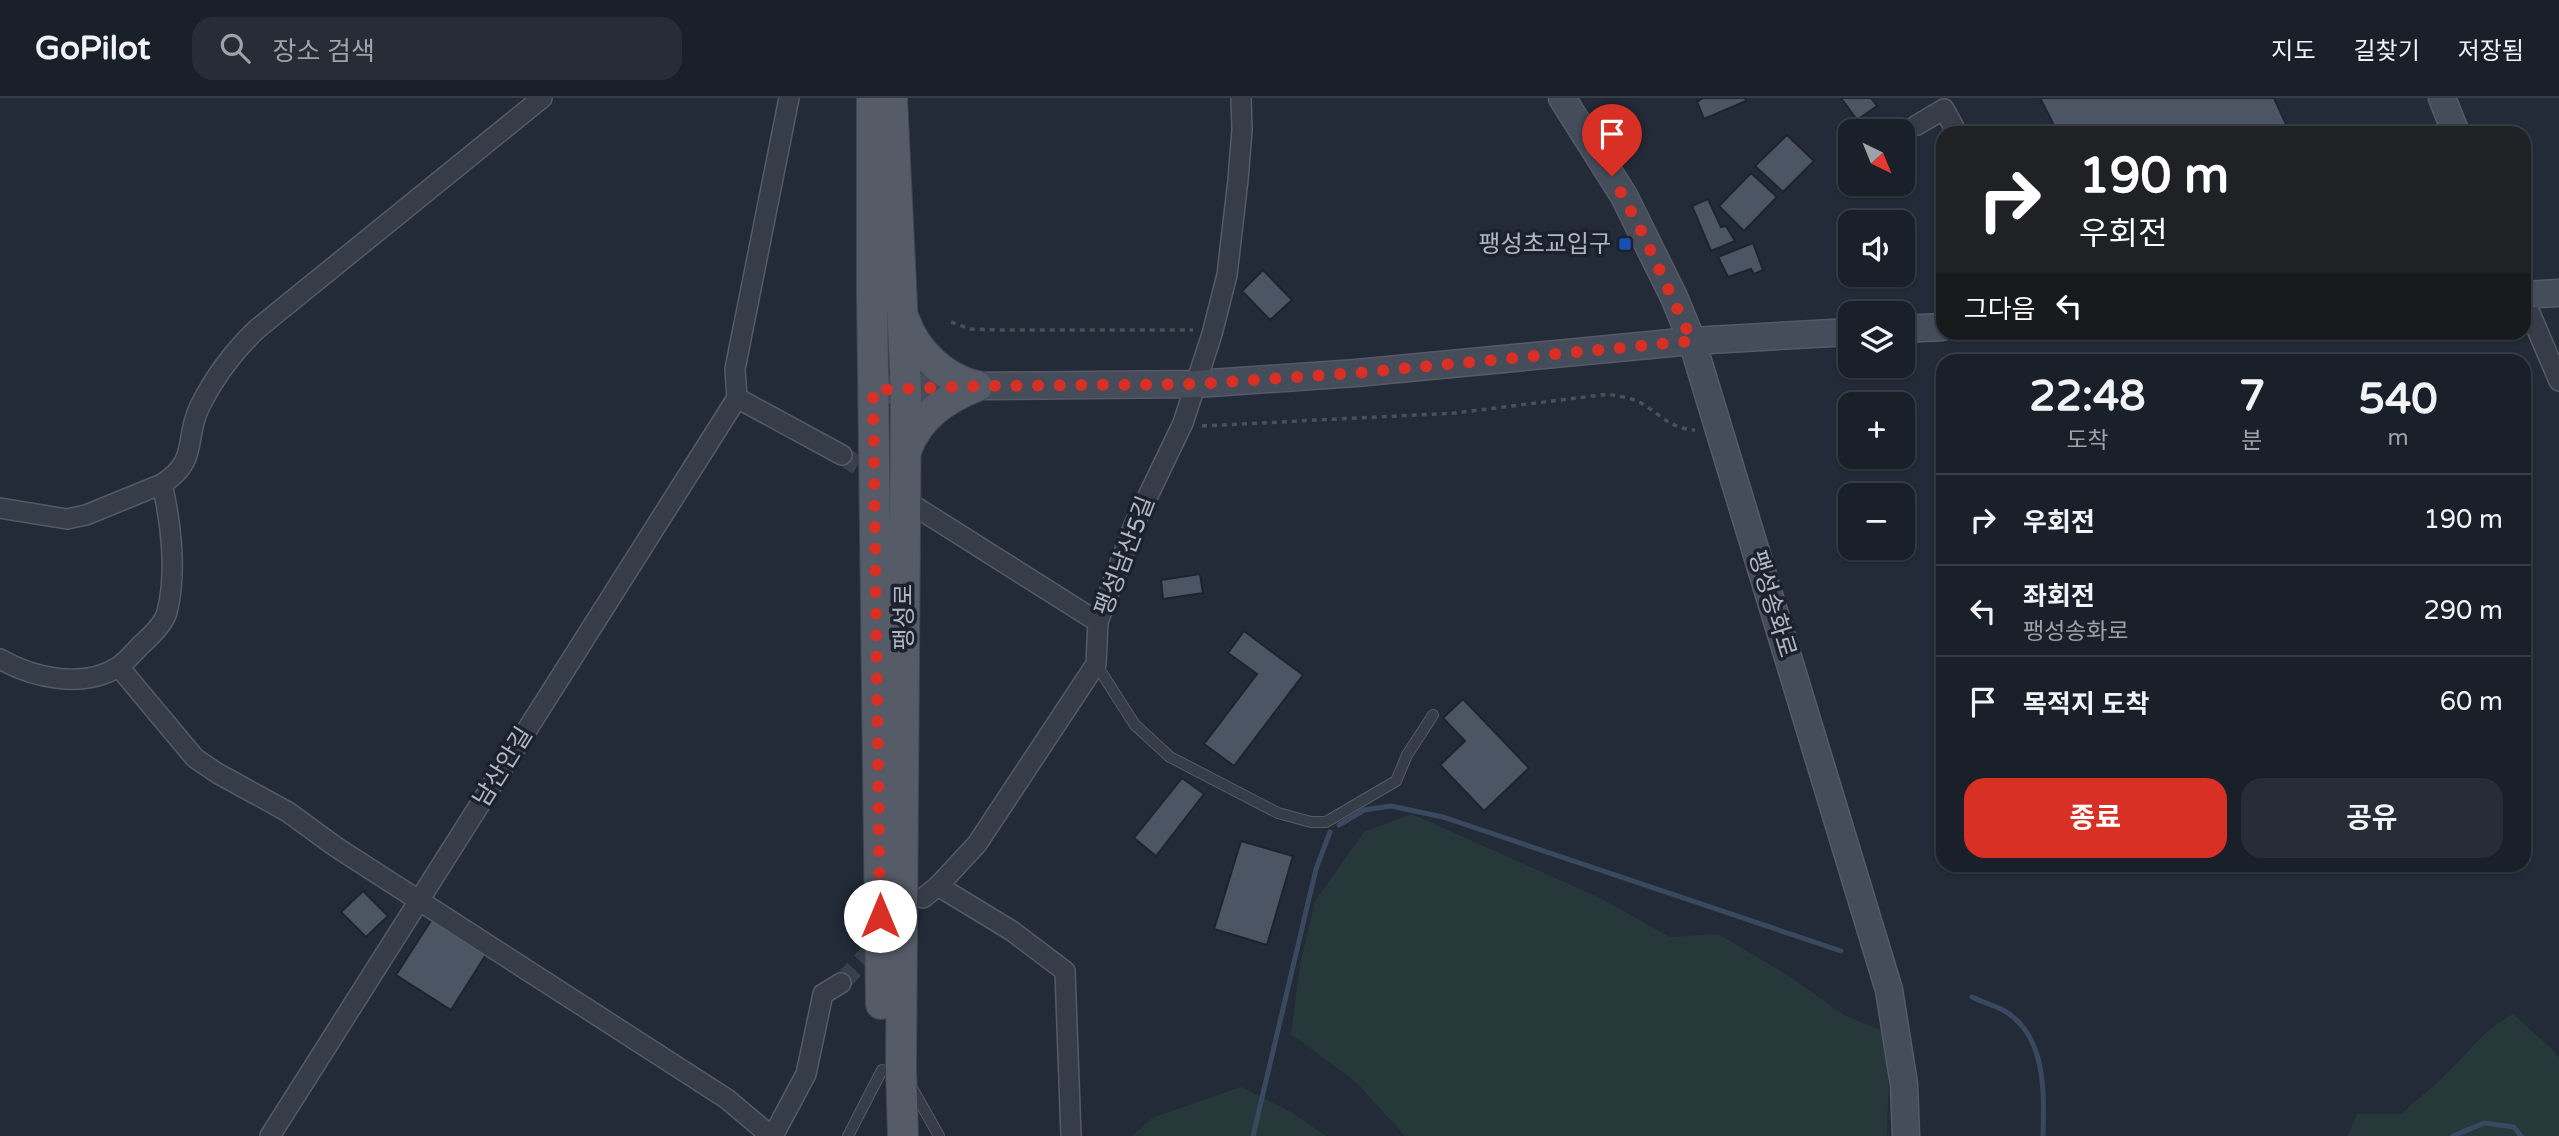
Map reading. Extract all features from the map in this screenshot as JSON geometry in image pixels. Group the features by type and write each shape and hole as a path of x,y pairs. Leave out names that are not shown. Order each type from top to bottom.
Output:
{"main road":[{"name":"팽성로","path":"872,98 873,390 891,1069 903,1136"},
{"name":"팽성로","path":"883,1136 891,1069 906,452 906,389 892,98"},
{"path":"902,310 910,333 928,356 957,380 977,386"},
{"path":"906,452 914,433 925,418 954,396 977,386"}],"street":[{"path":"0,508 67,519 86,515 162,484 179,473 189,449 198,410 240,345 257,328 542,98"},
{"path":"789,98 735,369 737,398 842,455"},
{"name":"팽성남산5길","path":"1096,664 1098,622 1134,525 1183,423 1212,334 1227,275 1238,180 1241,98"},
{"name":"팽성송화로","path":"1562,98 1624,196 1692,341 1889,990 1904,1084 1906,1136"},
{"path":"2442,98 2453,126"},
{"path":"1917,125 1944,109 1953,126"},
{"path":"2531,296 2559,293"},
{"path":"2531,314 2559,381"},
{"path":"1915,328 1936,327"},
{"path":"873,390 1196,384 1356,373 1692,341 1838,333"},
{"name":"남산안길","path":"270,1136 737,398"},
{"path":"0,659 18,669 71,679 99,676 119,667 152,635 167,614 170,587 170,518 162,484"},
{"path":"916,507 1098,622"},
{"path":"1072,1136 1065,971 1012,931 930,892 976,844 1096,664"},
{"path":"119,667 195,758 288,812 336,847 727,1099 772,1136 806,1074 823,994 841,983"}],"lane":[{"path":"1096,664 1135,725 1170,757 1278,813 1311,822 1326,822 1396,781 1407,755 1433,715"},
{"path":"848,1136 891,1069 939,1136"}],"path":[{"path":"951,322 971,328 1001,330 1189,329 1212,334"},
{"path":"1183,423 1195,426 1455,413 1609,394 1633,399 1646,405 1659,417 1692,430 1718,428"}],"shaded area":[{"path":"1412,814 1600,898 1670,937 1718,934 1786,974 1844,1015 1890,1034 1887,1136 1405,1136 1356,1082 1291,1034 1300,965 1315,901 1364,832"},
{"path":"2513,1014 2559,1058 2559,1136 2348,1136 2357,1114 2401,1114 2442,1078 2488,1031"},
{"path":"1241,1087 1291,1112 1326,1136 1132,1136 1152,1118"}],"building":[{"path":"1703,98 1745,98 1746,101 1704,119 1697,102"},
{"path":"1841,98 1871,98 1877,106 1856,119"},
{"path":"2040,98 2274,98 2287,126 2054,126"},
{"path":"1787,135 1814,161 1783,192 1755,166"},
{"path":"1751,173 1777,197 1744,231 1719,206"},
{"path":"1708,199 1721,227 1726,226 1735,241 1711,251 1692,206"},
{"path":"1753,243 1763,270 1754,274 1751,269 1728,277 1718,257"},
{"path":"1263,270 1292,300 1270,320 1242,291"},
{"path":"1200,574 1203,593 1163,599 1161,580"},
{"path":"1244,631 1303,675 1234,766 1204,744 1257,674 1228,653"},
{"path":"1463,699 1529,768 1484,811 1440,765 1465,741 1443,718"},
{"path":"1182,778 1204,794 1156,856 1134,838"},
{"path":"1241,841 1293,856 1267,945 1214,929"},
{"path":"363,891 388,916 366,937 341,912"},
{"path":"432,919 487,953 451,1010 396,975"}],"waterway":[{"path":"1339,825 1364,810 1391,806 1443,817 1841,951"},
{"path":"1253,1136 1316,869 1330,832"},
{"path":"1972,997 2003,1010 2028,1034 2040,1066 2043,1136"},
{"path":"2453,1136 2484,1123 2514,1127 2521,1136"}],"tunnel":[{"path":"842,455 881,482"},
{"path":"841,983 883,939"}],"place":[{"name":"팽성초교입구","path":"1625,244"}],"route":[{"path":"880,916 873,390 1196,384 1356,373 1692,341 1644,236 1612,176"}]}
